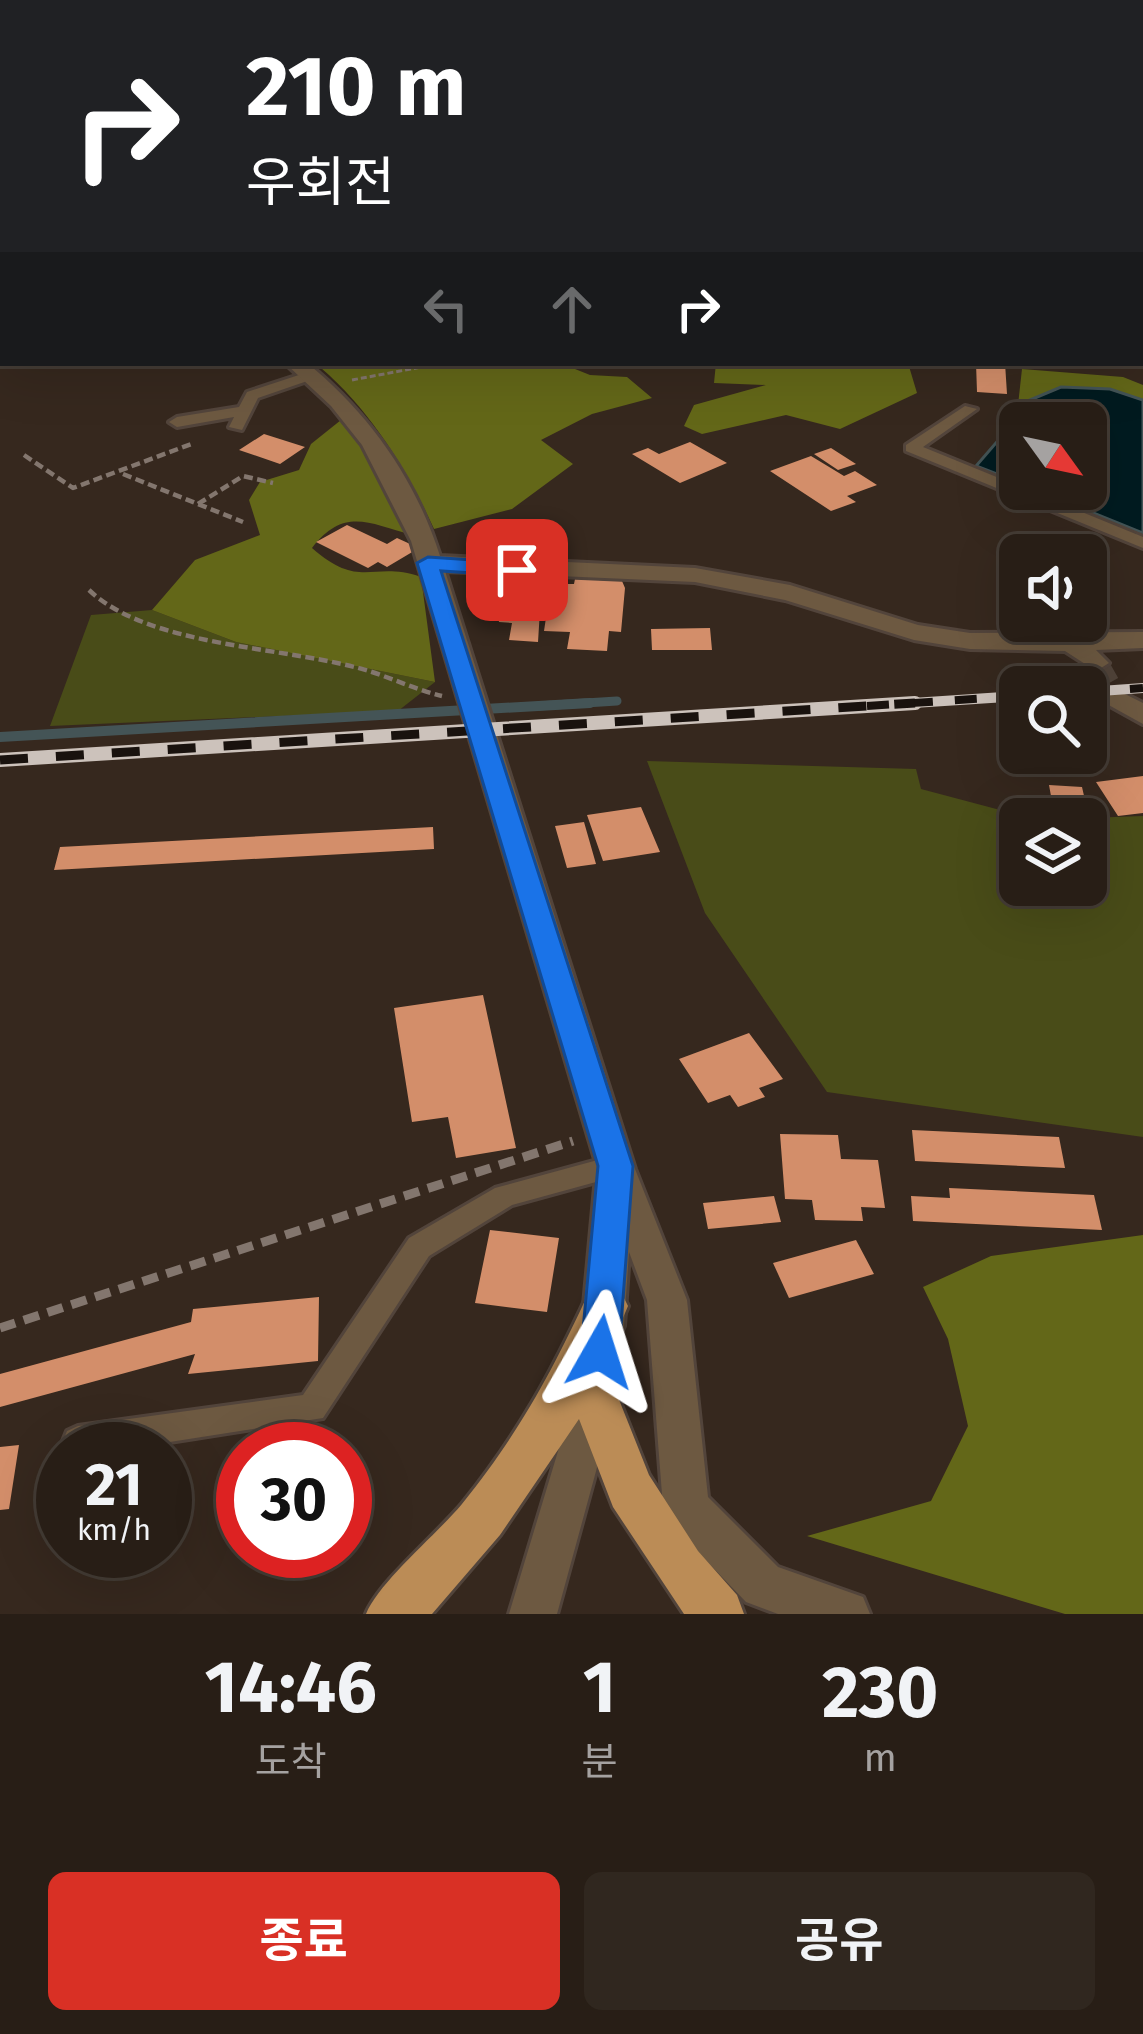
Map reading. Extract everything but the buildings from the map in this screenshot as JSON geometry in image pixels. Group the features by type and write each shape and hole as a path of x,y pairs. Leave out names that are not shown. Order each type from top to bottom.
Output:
{"highway":[{"path":"392,1614 410,1602 476,1524 560,1407 605,1306"},
{"path":"595,1398 630,1490 680,1569 718,1614"}],"street":[{"path":"308,372 353,412 395,473 428,563 609,1149 668,1300 686,1507 763,1585 846,1614"},
{"path":"428,563 694,575 790,592 914,632 970,641 1143,640"},
{"path":"1072,643 1096,663"},
{"path":"1115,697 1143,716"},
{"path":"533,1614 595,1398 605,1306 609,1149"}],"lane":[{"path":"177,422 241,419 252,395 308,372"},
{"path":"970,409 911,448 1143,542"},
{"path":"192,1425 312,1408 418,1247 505,1196 609,1149"}],"path":[{"path":"308,372 367,379 429,366"},
{"path":"24,455 74,488 241,419"},
{"path":"120,472 243,522"},
{"path":"198,504 243,476 273,484"},
{"path":"89,590 109,609 223,644 371,672 471,707"},
{"path":"0,1328 609,1149"}],"green space":[{"path":"152,610 236,642 435,682 398,711 50,726 91,615"},
{"path":"647,761 916,769 921,789 999,810 999,906 1107,906 1107,817 1143,816 1143,1137 827,1092 705,913"}],"shaded area":[{"path":"570,366 590,375 627,377 652,398 592,414 541,440 573,464 512,509 434,529 386,443 321,368"},
{"path":"716,366 909,366 917,393 840,429 786,415 702,434 684,426 694,405 766,385 714,383"},
{"path":"1022,369 1123,377 1143,385 1143,400 1080,389 1018,402"},
{"path":"341,420 360,433 412,535 369,523 346,523 312,548 355,572 390,571 421,577 435,682 236,642 152,610 195,560 260,535 249,500 260,482 299,470 311,444"},
{"path":"1143,1235 1143,1614 1065,1614 807,1536 931,1501 968,1426 948,1339 923,1287 991,1256"}],"water":[{"path":"1061,387 1110,389 1143,400 1143,533 1086,510 1107,510 1107,402 1025,402"},
{"path":"999,439 999,475 976,466"}],"waterway":[{"path":"539,706 617,701"},
{"path":"539,706 590,703"},
{"path":"0,737 539,706"}],"tunnel":[{"path":"1096,663 1115,697"}],"railway":[{"path":"1107,691 1143,688"},
{"path":"870,706 999,697"},
{"path":"870,706 915,703"},
{"path":"0,760 870,706"}],"route":[{"path":"517,570 428,563 616,1166 614,1232 600,1352"}]}
